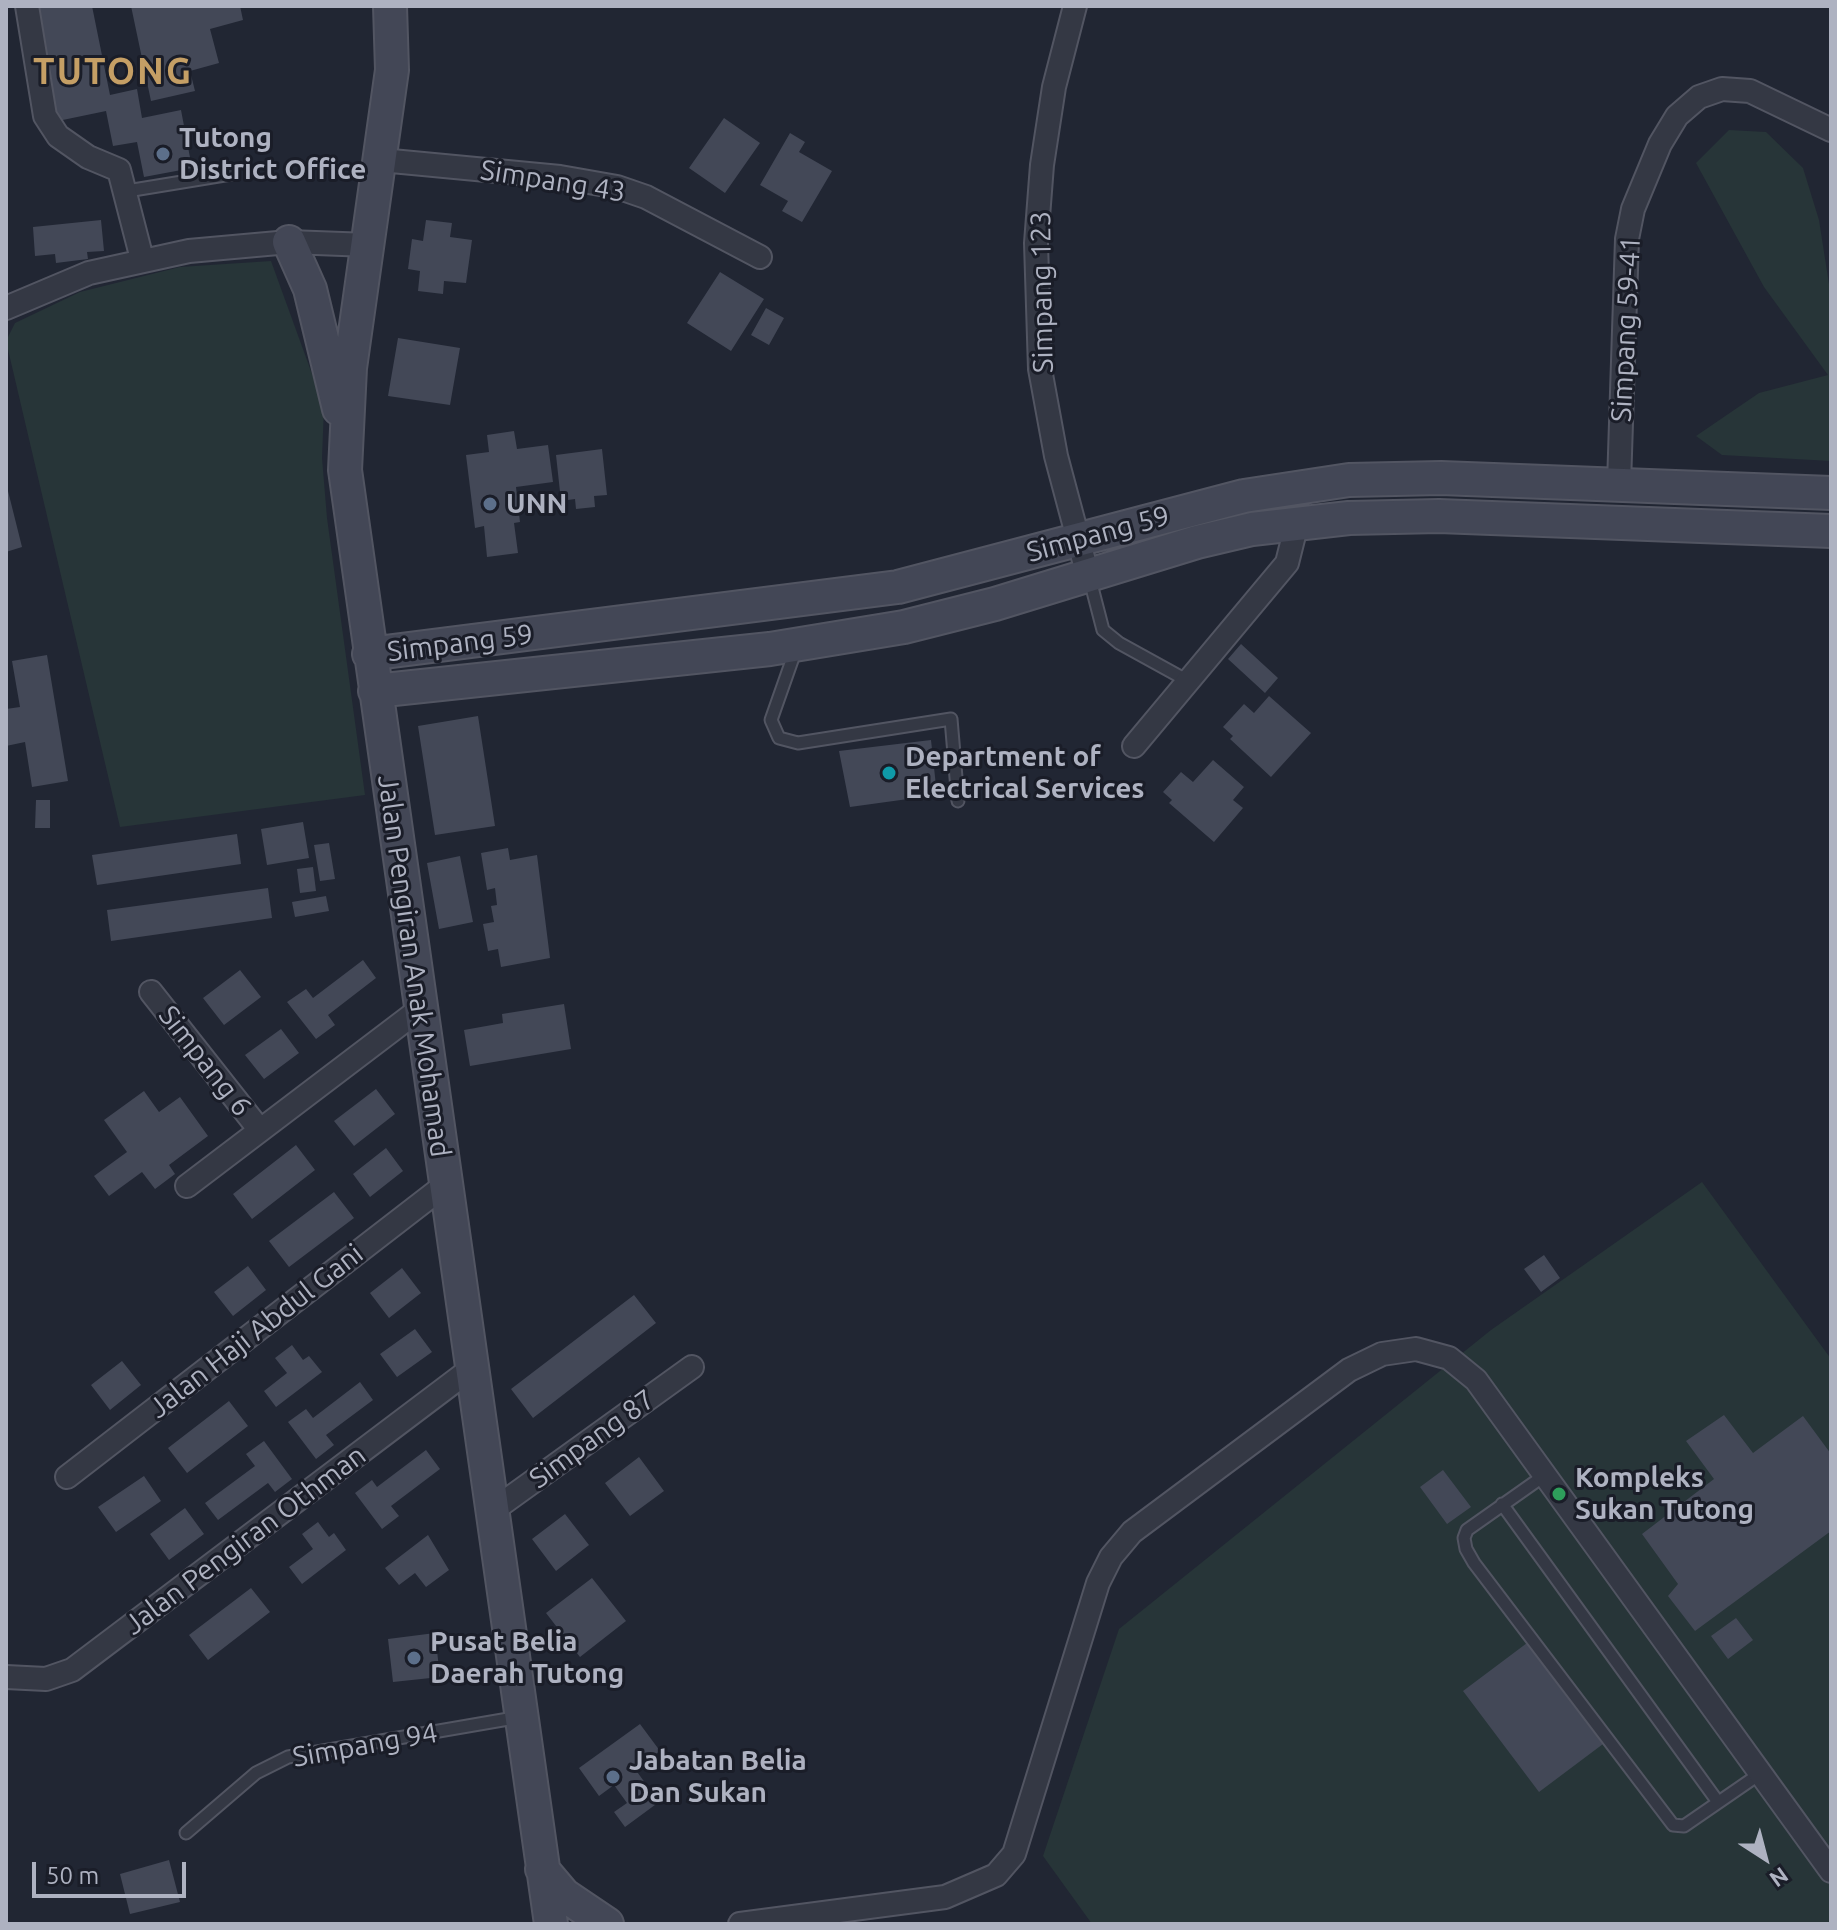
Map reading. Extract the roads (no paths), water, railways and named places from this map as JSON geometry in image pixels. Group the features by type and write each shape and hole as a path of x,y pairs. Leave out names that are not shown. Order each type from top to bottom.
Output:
{"street":[{"path":"27,6 45,116 58,136 88,157 119,170 127,191 142,259"},
{"name":"Jalan Pengiran Anak Mohamad","path":"390,6 392,70 345,427 345,470 551,1924"},
{"name":"Simpang 123","path":"1075,6 1054,87 1042,165 1036,243 1040,369 1056,456 1088,576"},
{"name":"Simpang 59-41","path":"1619,484 1627,239 1633,209 1660,144 1677,116 1699,97 1722,89 1750,91 1831,130"},
{"name":"Simpang 43","path":"381,160 560,177 617,187 646,197 760,257"},
{"path":"289,242 310,289 329,378 345,427"},
{"path":"6,308 89,273 142,259 246,244 369,245"},
{"name":"Simpang 59","path":"369,654 898,587 1244,496 1349,480 1441,478 1831,493"},
{"name":"Simpang 59","path":"375,691 798,645 904,627 1197,542 1297,523 1349,518 1439,516 1831,531"},
{"path":"1134,746 1287,563 1297,523"},
{"name":"Simpang 6","path":"151,992 259,1129"},
{"path":"187,1186 420,1009"},
{"name":"Jalan Haji Abdul Gani","path":"67,1477 445,1185"},
{"path":"740,1924 945,1897 996,1875 1014,1854 1098,1583 1111,1557 1132,1532 1349,1370 1382,1354 1416,1349 1449,1358 1476,1380 1831,1871"},
{"name":"Simpang 87","path":"492,1511 692,1367"},
{"name":"Jalan Pengiran Othman","path":"6,1677 46,1679 72,1670 472,1368"},
{"path":"542,1869 564,1895 607,1924"}],"lane":[{"path":"127,191 231,174"},
{"path":"1088,576 1103,630 1119,643 1188,681"},
{"path":"798,645 771,720 779,738 798,743 951,719 958,801"},
{"path":"1545,1475 1467,1530 1464,1538 1466,1549 1474,1563 1667,1820 1684,1826 1761,1773"},
{"path":"1502,1504 1718,1802"},
{"name":"Simpang 94","path":"186,1833 256,1773 288,1757 521,1717"}],"place":[{"name":"Tutong District Office","path":"163,154"},
{"name":"UNN","path":"490,504"},
{"name":"Department of Electrical Services","path":"889,773"},
{"name":"Kompleks Sukan Tutong","path":"1559,1494"},
{"name":"Pusat Belia Daerah Tutong","path":"414,1658"},
{"name":"Jabatan Belia Dan Sukan","path":"613,1777"}],"district":[{"name":"TUTONG","path":"113,72"}]}
